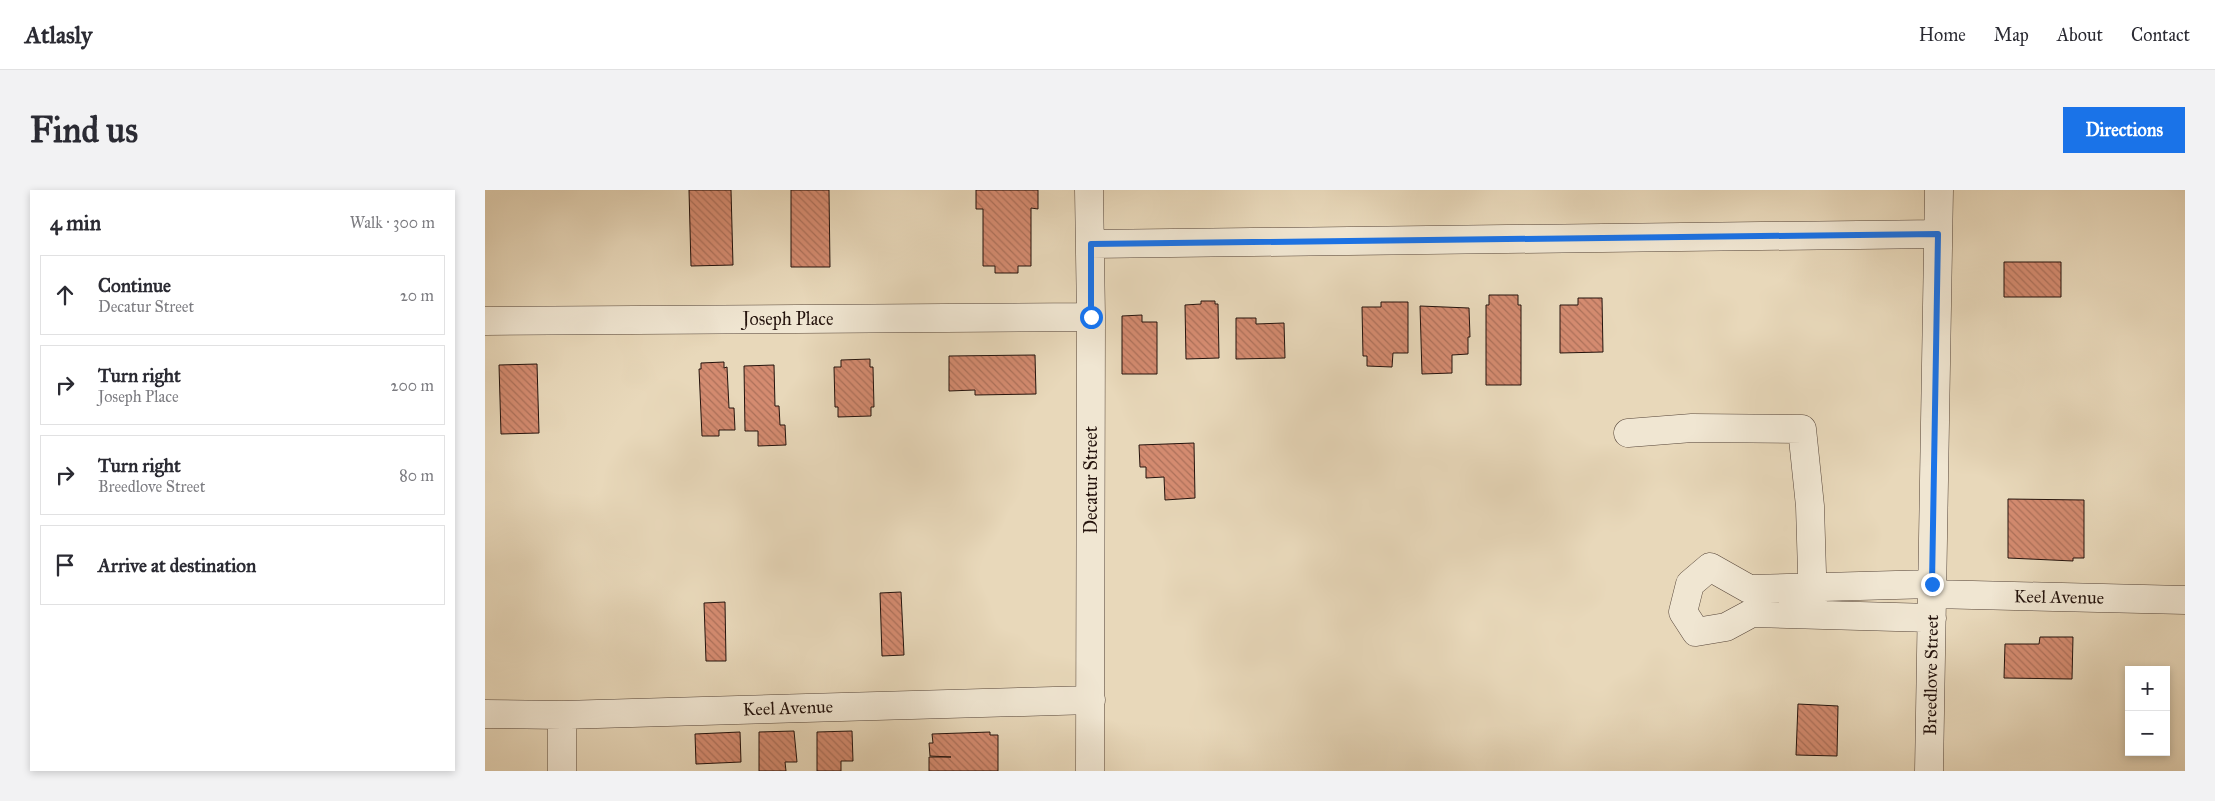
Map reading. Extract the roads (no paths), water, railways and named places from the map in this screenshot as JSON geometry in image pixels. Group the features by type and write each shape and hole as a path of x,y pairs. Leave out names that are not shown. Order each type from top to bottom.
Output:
{"street":[{"name":"Decatur Street","path":"1089,190 1091,244 1090,771"},
{"name":"Breedlove Street","path":"1929,771 1939,190"},
{"path":"1091,244 1938,234"},
{"name":"Joseph Place","path":"485,321 1091,317"},
{"path":"1628,433 1692,428 1802,429 1811,506 1813,615"},
{"path":"1710,568 1749,589 1813,588 1932,599 1813,615 1752,613 1726,627 1697,632 1683,612 1689,584 1710,568"},
{"name":"Keel Avenue","path":"1932,599 2185,600"},
{"name":"Keel Avenue","path":"485,714 562,715 1091,700"},
{"path":"562,715 563,771"}]}
